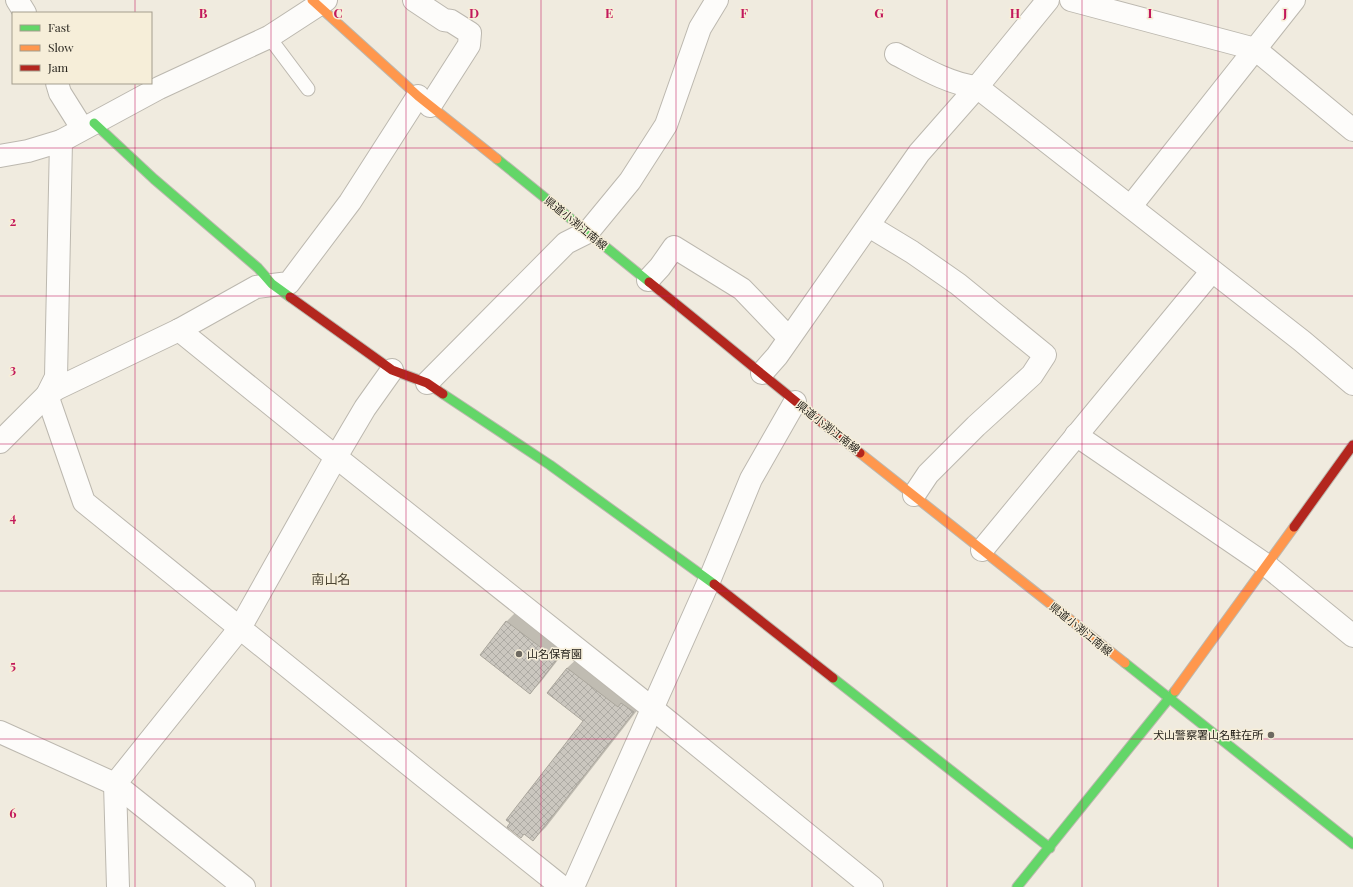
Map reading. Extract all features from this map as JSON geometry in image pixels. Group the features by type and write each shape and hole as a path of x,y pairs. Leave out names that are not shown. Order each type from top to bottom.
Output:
{"street":[{"path":"17,0 24,12"},
{"path":"0,442 47,395 58,388 179,330 256,287 289,283 424,101 470,45 470,33 451,21 444,20 414,0"},
{"path":"427,383 566,243 588,232 630,181 666,125 700,28 718,0"},
{"path":"762,373 790,338 919,153 978,87 1048,0"},
{"path":"1071,0 1255,49 1353,130"},
{"path":"1131,206 1294,0"},
{"path":"0,156 28,151 60,141 159,88 269,37 318,2"},
{"name":"県道小渕江南線","path":"318,2 424,101 648,280 762,373 795,402 1353,844"},
{"path":"896,54 929,71 968,86 978,87 1131,206 1353,384"},
{"path":"57,84 60,93 88,126 154,179 258,268 272,284 392,370 427,383 550,465 693,568 1050,848"},
{"path":"60,141 56,377 47,395 84,502 417,772 562,887"},
{"path":"868,226 912,252 958,284 1045,355 1032,375 976,426 934,469 914,495"},
{"path":"648,280 660,267 674,247 742,289 790,338"},
{"path":"982,550 1212,271"},
{"path":"179,330 653,709 872,887"},
{"path":"118,887 115,784 240,628 336,457 365,408 392,370"},
{"path":"573,887 709,581 751,479 795,402"},
{"path":"1076,435 1266,565 1353,636"},
{"path":"1017,887 1169,699 1353,445"},
{"path":"0,732 115,784 244,887"}],"lane":[{"path":"269,37 308,89"}],"building":[{"path":"506,621 552,656 554,653 559,657 530,694 480,655"},
{"path":"567,668 618,707 621,703 634,712 533,841 524,834 521,838 507,827 510,823 506,820 583,721 547,693"}],"traffic: fast":[{"path":"94,123 154,179 258,268 272,284 290,297"},
{"path":"497,159 649,282"},
{"path":"443,394 550,465 714,584"},
{"path":"1125,663 1353,844"},
{"path":"833,678 1050,848"},
{"path":"1017,887 1175,691"}],"traffic: slow":[{"path":"312,0 418,96 497,159"},
{"path":"860,453 1125,663"},
{"path":"1175,691 1294,527"}],"traffic: jam":[{"path":"649,282 860,453"},
{"path":"290,297 392,370 427,383 443,394"},
{"path":"1294,527 1353,445"},
{"path":"714,584 833,678"}],"place":[{"name":"山名保育園","path":"519,654"},
{"name":"犬山警察署山名駐在所","path":"1271,735"}],"district":[{"name":"南山名","path":"331,579"}]}
